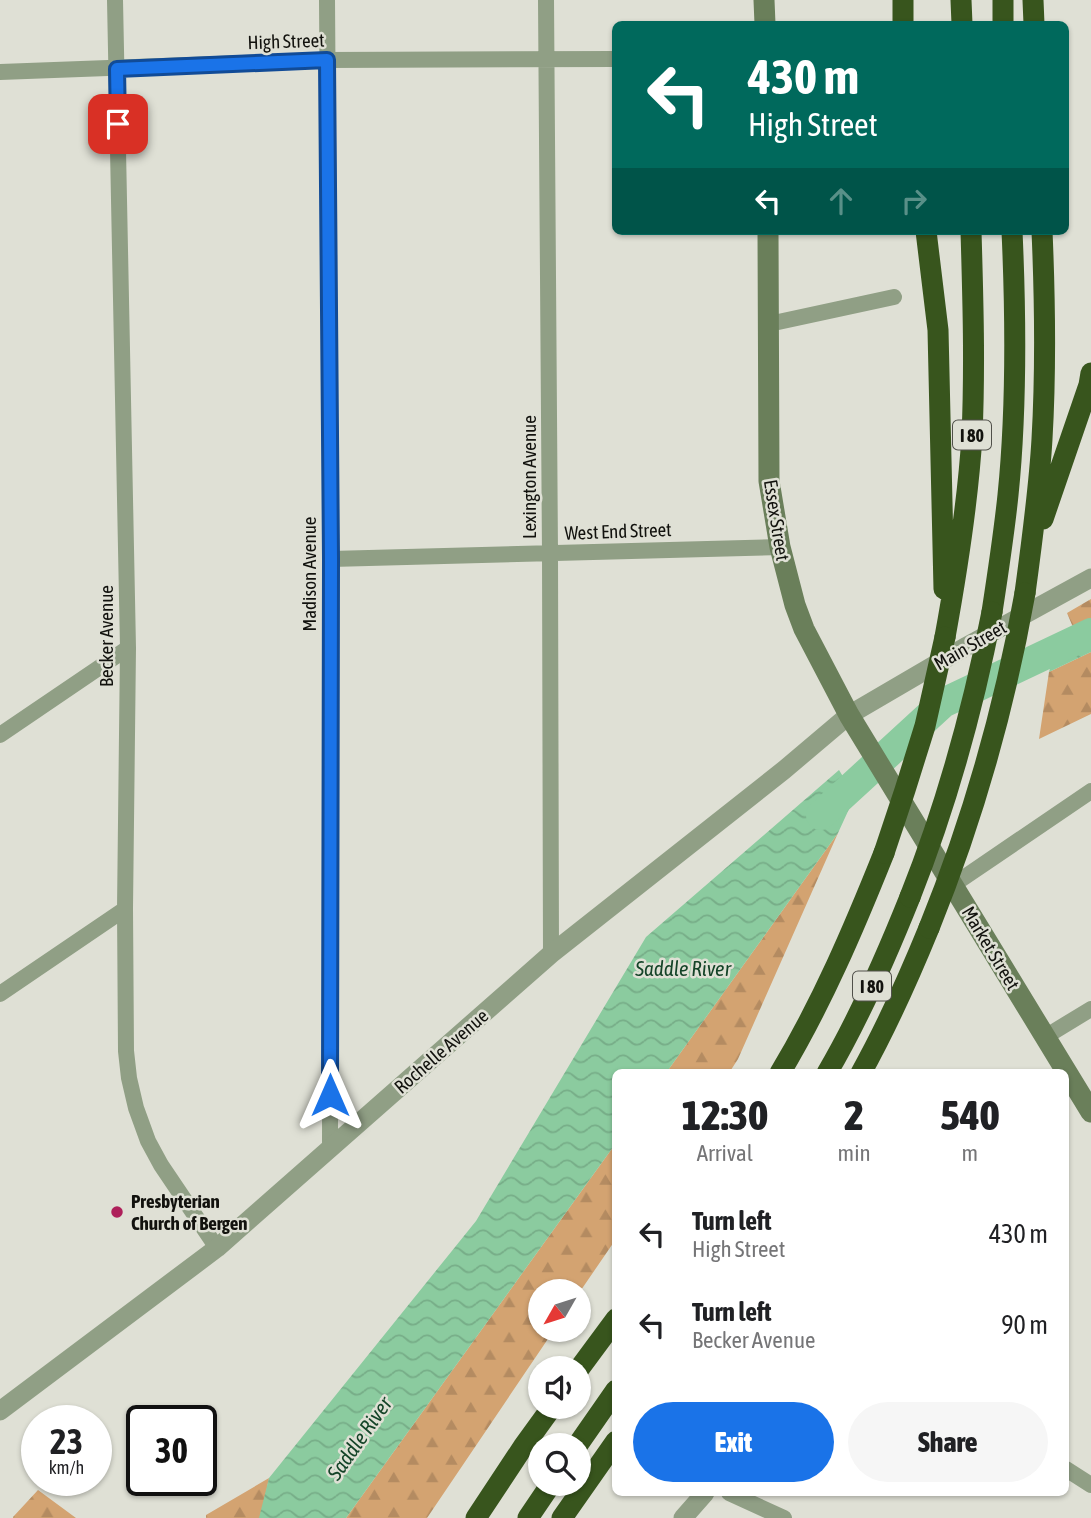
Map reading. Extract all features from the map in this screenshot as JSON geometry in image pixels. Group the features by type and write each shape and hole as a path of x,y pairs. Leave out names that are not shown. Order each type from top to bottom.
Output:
{"highway":[{"path":"903,0 903,21"},
{"path":"961,0 962,21"},
{"path":"1003,0 1003,21"},
{"path":"1033,0 1034,21"},
{"path":"926,235 938,330 945,638"},
{"name":"I 80","path":"782,1069 830,980 884,853 925,726 945,638 962,536 972,435 974,357 971,235"},
{"name":"I 80","path":"829,1069 881,966 933,837 970,712 992,612 1003,538 1013,434 1015,317 1012,235"},
{"name":"I 80","path":"863,1069 905,984 966,831 1007,688 1025,593 1037,498 1044,382 1042,235"},
{"path":"1030,557 1090,385 1091,373"},
{"path":"589,1356 612,1324"},
{"path":"586,1433 612,1396"},
{"path":"476,1518 543,1419"},
{"path":"562,1518 612,1447"},
{"path":"528,1518 543,1496"}],"main road":[{"path":"764,0 765,21"},
{"name":"Essex Street","path":"768,235 769,481 780,547 804,629 849,715 891,784"},
{"name":"Market Street","path":"891,784 1045,1037 1061,1069"},
{"name":"Market Street","path":"1069,1085 1091,1112"}],"street":[{"name":"Becker Avenue","path":"115,0 128,648 126,1051 136,1108 148,1141 217,1248"},
{"name":"Madison Avenue","path":"327,0 331,559 330,1148"},
{"name":"Lexington Avenue","path":"546,0 551,954"},
{"name":"High Street","path":"0,72 327,60 612,59"},
{"path":"769,324 894,296"},
{"name":"West End Street","path":"331,559 780,547"},
{"name":"Main Street","path":"849,715 1091,578"},
{"path":"0,735 128,648"},
{"name":"Rochelle Avenue","path":"0,1411 217,1248 551,954 784,770 849,715"},
{"path":"953,886 1091,791"},
{"path":"0,994 125,909"},
{"path":"1045,1037 1091,1009"},
{"path":"1069,1471 1091,1485"},
{"path":"683,1518 702,1496"},
{"path":"736,1496 784,1518"}],"green space":[{"path":"1091,599 1091,623 1075,632 1067,613"},
{"path":"1091,652 1091,714 1039,739 1049,672"},
{"path":"838,833 732,1069 669,1069"},
{"path":"612,1149 612,1245 589,1279 528,1279 528,1342 546,1342 536,1356 528,1356 528,1368 427,1518 346,1518"},
{"path":"269,1478 261,1518 206,1518 206,1515"},
{"path":"32,1496 46,1496 76,1518 13,1518"}],"water":[{"path":"1091,623 1091,652 1049,672 1057,642"},
{"name":"Saddle River","path":"839,770 855,796 838,833 669,1069 612,1069 612,1149 346,1518 259,1518 269,1478 476,1221 646,937"}],"waterway":[{"name":"Saddle River","path":"821,815 943,703 1091,633"}],"place":[{"name":"Presbyterian Church of Bergen","path":"117,1212"}],"route":[{"path":"118,124 117,69 327,60 331,559 330,1095"}]}
